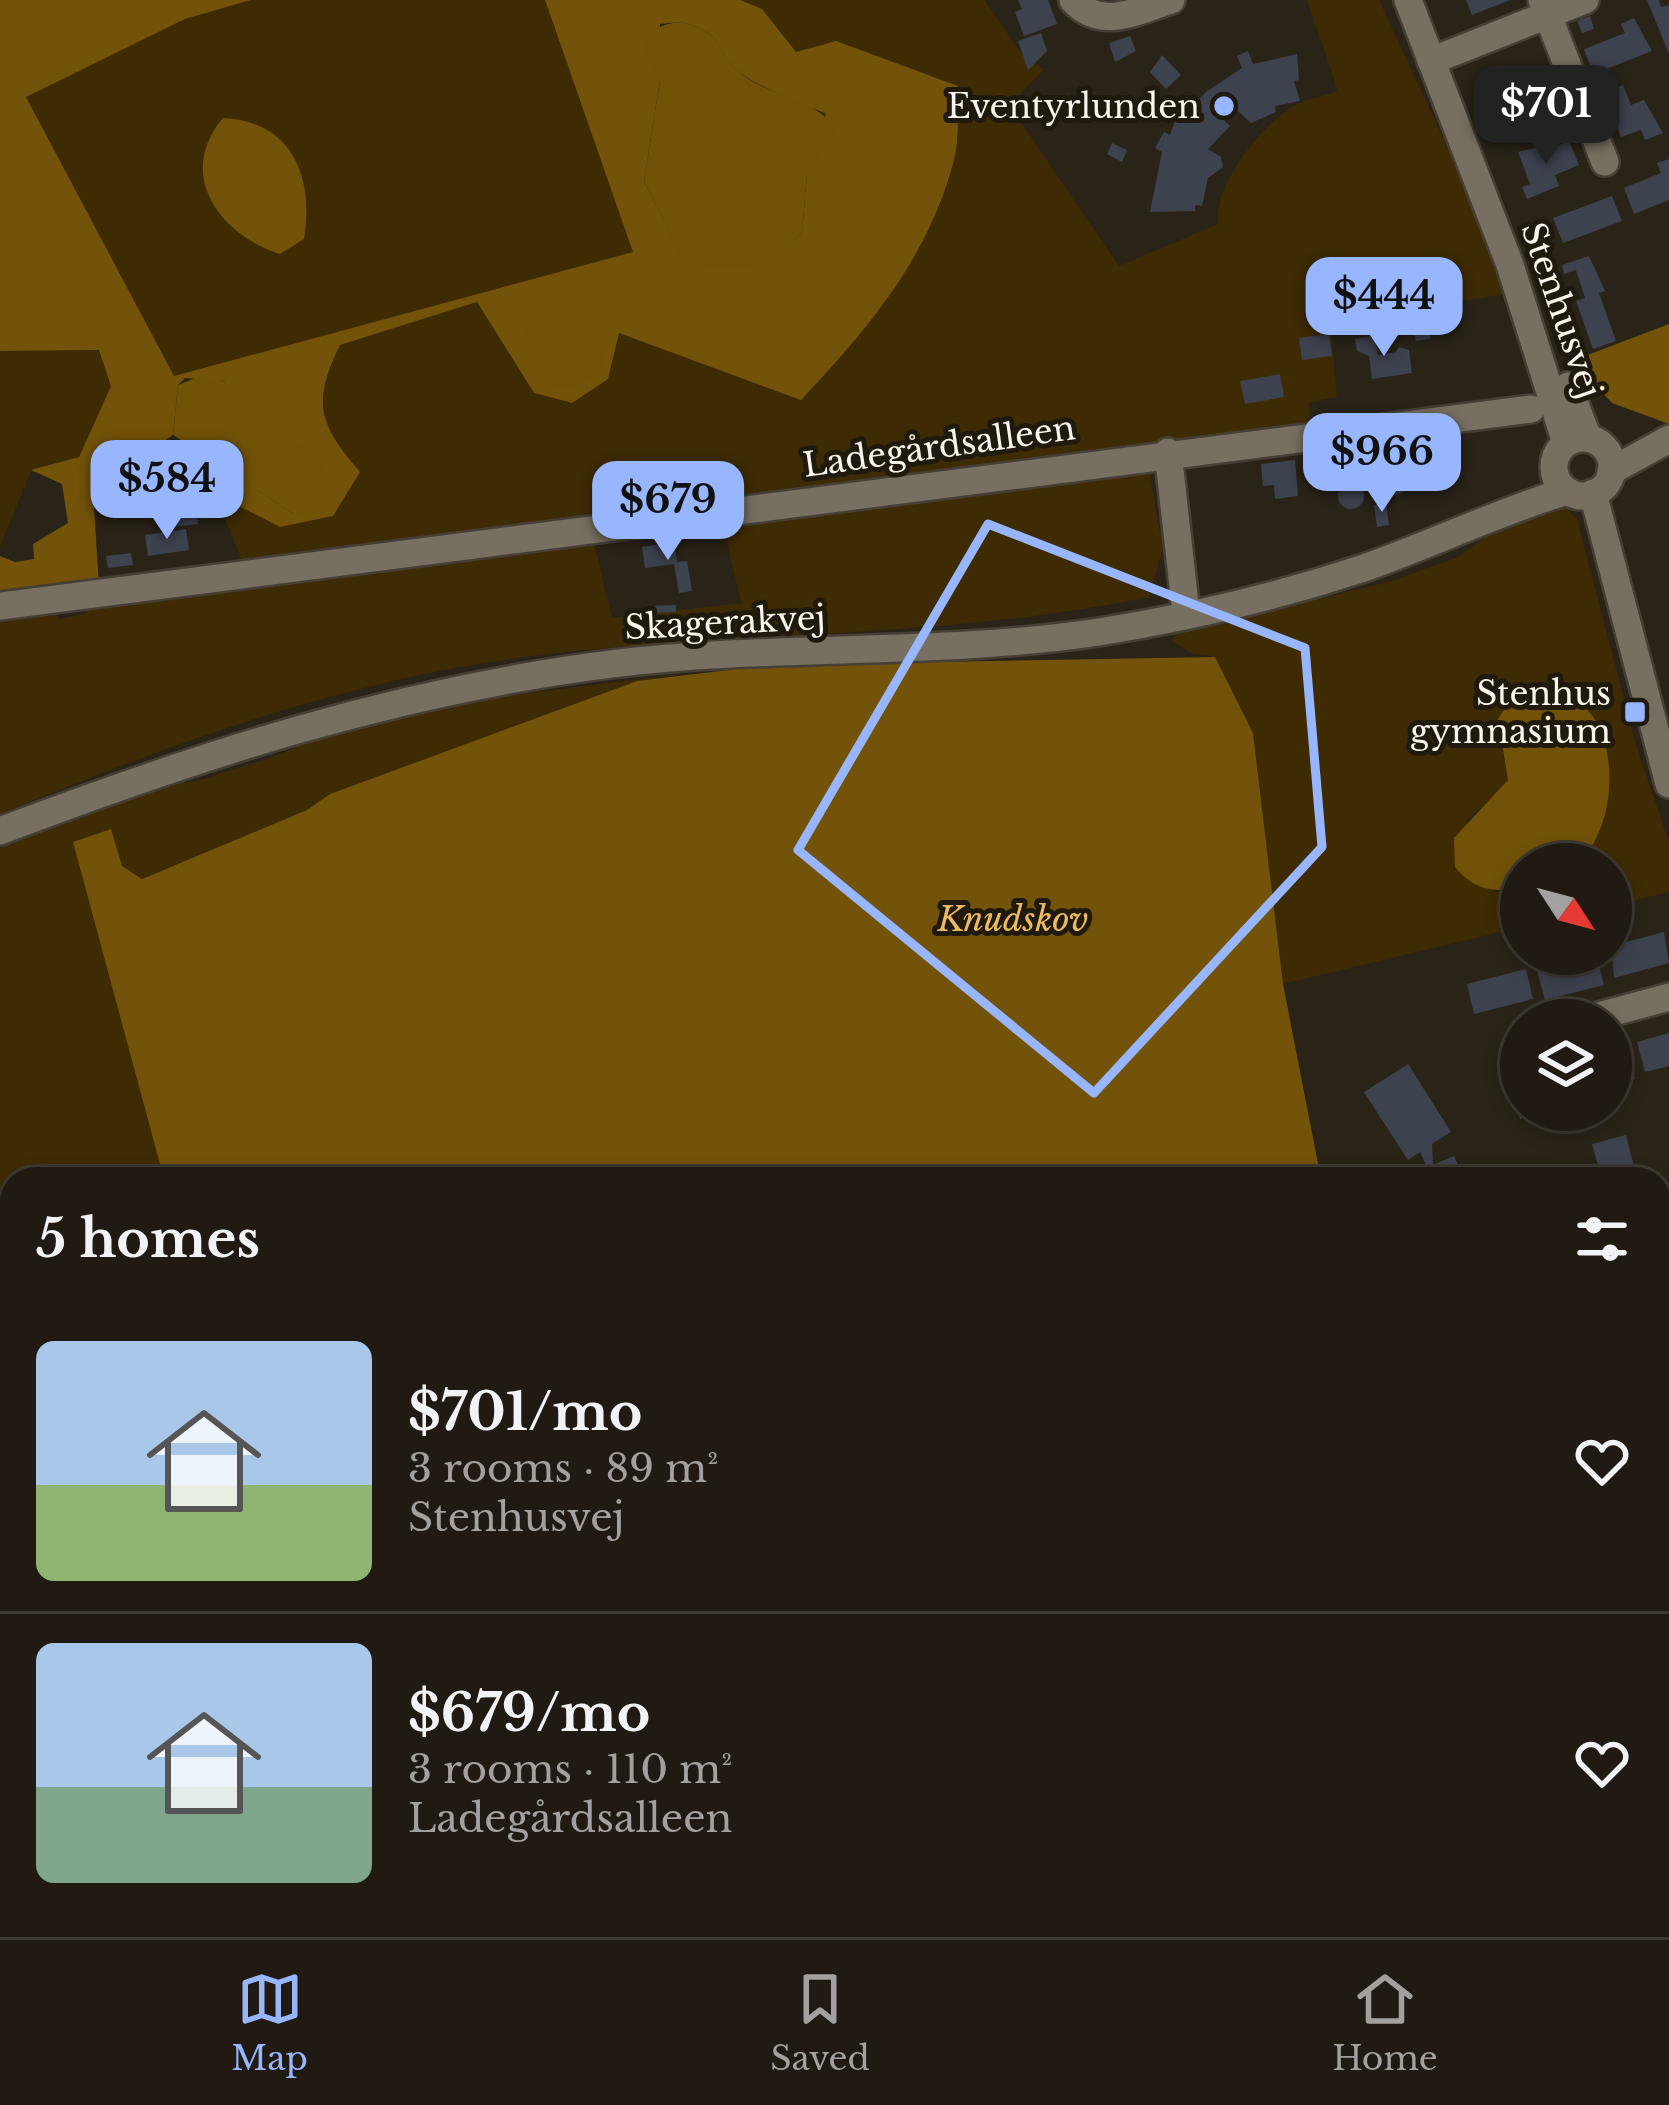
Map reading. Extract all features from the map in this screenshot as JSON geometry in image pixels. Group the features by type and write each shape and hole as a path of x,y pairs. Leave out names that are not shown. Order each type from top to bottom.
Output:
{"street":[{"path":"1073,0 1094,16 1117,18 1171,0"},
{"name":"Stenhusvej","path":"1408,0 1439,58"},
{"name":"Stenhusvej","path":"1427,0 1439,58 1584,465 1669,784"},
{"path":"1439,58 1545,8 1585,0"},
{"path":"1545,8 1604,162"},
{"name":"Ladegårdsalleen","path":"0,605 1531,409"},
{"path":"1584,465 1669,438"},
{"path":"1168,452 1186,613"},
{"name":"Skagerakvej","path":"0,830 164,769 397,700 614,664 1008,644 1186,613 1365,567 1462,528 1584,465"},
{"path":"1632,1007 1669,997"}],"highlighted area":[{"path":"988,524 1305,648 1322,847 1094,1093 798,850"}],"shaded area":[{"path":"251,0 545,0 634,252 174,377 25,97 185,19"},
{"path":"740,0 984,0 1019,50 1044,70 1009,105 1119,266 1218,224 1223,193 1253,143 1292,107 1338,91 1307,0 1379,0 1450,153 1505,294 1330,324 1337,397 1309,402 1310,426 244,566 215,494 280,527 333,516 322,380 340,345 477,302 534,393 572,403 608,379 619,333 802,399 796,52 762,9"},
{"path":"682,22 707,32 750,80 816,110 836,130 807,174 802,232 764,270 685,264 644,181 660,80 643,54 655,30"},
{"path":"568,311 600,345 601,373 574,388 550,387 532,362 524,327 536,313"},
{"path":"99,350 111,386 79,457 31,471 0,547 0,351"},
{"path":"200,376 223,381 322,463 329,492 321,509 295,515 173,435 178,385"},
{"path":"1149,472 1163,549 1149,597 982,622 646,645 478,664 294,707 0,814 0,612 55,606 58,619 85,614 85,600 592,534 612,618 741,603 721,517"},
{"path":"1563,505 1577,519 1635,742 1669,842 1669,892 1632,901 1632,843 1574,843 1499,733 1508,779 1499,794 1466,820 1494,892 1500,891 1500,932 1283,984 1253,733 1215,657 1190,653 1171,640 1180,633 1392,581 1458,557 1506,523"},
{"path":"713,670 637,681 330,794 307,810 141,879 74,842 161,1167 0,1167 0,848 165,784 197,781 270,758 342,728 472,700"},
{"path":"1534,689 1579,702 1603,737 1609,783 1607,807 1593,843 1500,843 1500,890 1469,881 1455,867 1454,838 1508,780 1498,719 1514,694"}],"green space":[{"path":"0,0 251,0 185,19 26,97 174,376 633,252 545,0 740,0 762,9 796,52 836,41 958,86 956,151 929,228 893,290 801,400 619,333 608,379 572,403 534,393 477,302 340,345 325,383 324,413 336,441 360,472 333,516 280,527 215,494 197,450 295,515 224,381 185,378 178,385 173,435 93,491 99,586 0,598 0,556 15,562 34,559 33,544 68,523 62,484 31,470 79,457 111,386 99,350 0,351","holes":["682,22 714,38 745,76 826,113 807,174 802,232 764,269 685,263 644,181 660,80 660,24"]},
{"path":"223,118 267,130 294,157 305,195 304,239 280,254 239,233 211,200 203,161 209,139"},
{"path":"1669,324 1669,424 1612,403 1572,361"},
{"name":"Knudskov","path":"1215,657 1253,733 1283,984 1319,1167 161,1167 73,842 111,829 122,866 142,879 307,810 330,794 637,681 770,665"}],"building":[{"path":"1018,0 1048,0 1057,24 1024,36 1015,12 1022,9"},
{"path":"1466,0 1510,0 1472,15"},
{"path":"1647,0 1659,0 1661,7 1669,5 1669,54"},
{"path":"1590,16 1594,29 1582,33 1577,21"},
{"path":"1634,18 1652,51 1593,74 1584,49 1625,33 1621,24"},
{"path":"1041,33 1047,51 1028,70 1018,41"},
{"path":"1130,36 1136,51 1115,62 1109,43"},
{"path":"1248,51 1253,64 1297,54 1299,80 1294,81 1300,101 1275,106 1276,112 1251,123 1237,110 1224,120 1230,126 1208,149 1221,157 1223,167 1208,178 1202,206 1195,205 1195,211 1150,212 1162,152 1155,148 1164,132 1170,135 1177,115 1181,118 1207,91 1242,68 1237,56"},
{"path":"1162,55 1181,75 1166,89 1150,72"},
{"path":"1546,70 1555,93 1532,103 1537,116 1512,125 1501,87"},
{"path":"1623,85 1631,105 1644,100 1663,133 1645,140 1641,130 1621,137 1604,93"},
{"path":"1151,102 1163,108 1157,121 1145,114"},
{"path":"1569,141 1579,165 1555,175 1559,186 1527,199 1522,187 1530,184 1518,152 1543,146 1545,151"},
{"path":"1112,143 1127,150 1122,162 1107,154"},
{"path":"1669,159 1669,200 1634,214 1624,188 1661,173 1657,163"},
{"path":"1612,196 1622,221 1563,243 1553,218"},
{"path":"1589,256 1605,291 1599,293 1616,341 1593,349 1576,301 1585,298 1576,270 1564,274 1562,265"},
{"path":"1429,329 1431,339 1416,341 1414,331"},
{"path":"1329,334 1332,356 1302,360 1299,338"},
{"path":"1375,335 1378,355 1396,352 1399,347 1409,350 1412,373 1372,379 1369,356 1357,351 1355,339"},
{"path":"1280,374 1284,397 1245,404 1240,381"},
{"path":"1385,458 1387,469 1412,465 1415,487 1395,496 1394,490 1380,491 1374,460"},
{"path":"1295,460 1298,496 1275,499 1274,485 1263,486 1261,464"},
{"path":"1351,483 1364,496 1351,509 1338,496"},
{"path":"194,496 198,524 171,527 167,499"},
{"path":"1386,503 1389,525 1377,527 1374,505"},
{"path":"186,529 189,550 148,556 145,535"},
{"path":"674,542 677,562 687,561 692,591 679,593 674,564 645,568 642,547"},
{"path":"131,553 133,565 108,568 106,556"},
{"path":"676,605 676,612 653,613 653,606"},
{"path":"1664,932 1669,963 1632,973 1632,940"},
{"path":"1502,975 1527,975 1533,999 1500,999 1500,1007 1474,1014 1467,984"},
{"path":"1538,975 1601,975 1604,985 1545,999"},
{"path":"1669,1033 1669,1066 1645,1072 1637,1042"},
{"path":"1408,1064 1451,1132 1432,1144 1433,1165 1454,1156 1459,1167 1427,1167 1420,1152 1408,1160 1364,1092"},
{"path":"1626,1135 1634,1167 1599,1167 1592,1144"}],"place":[{"name":"Eventyrlunden","path":"1224,106"},
{"name":"Stenhus gymnasium","path":"1635,712"}]}
